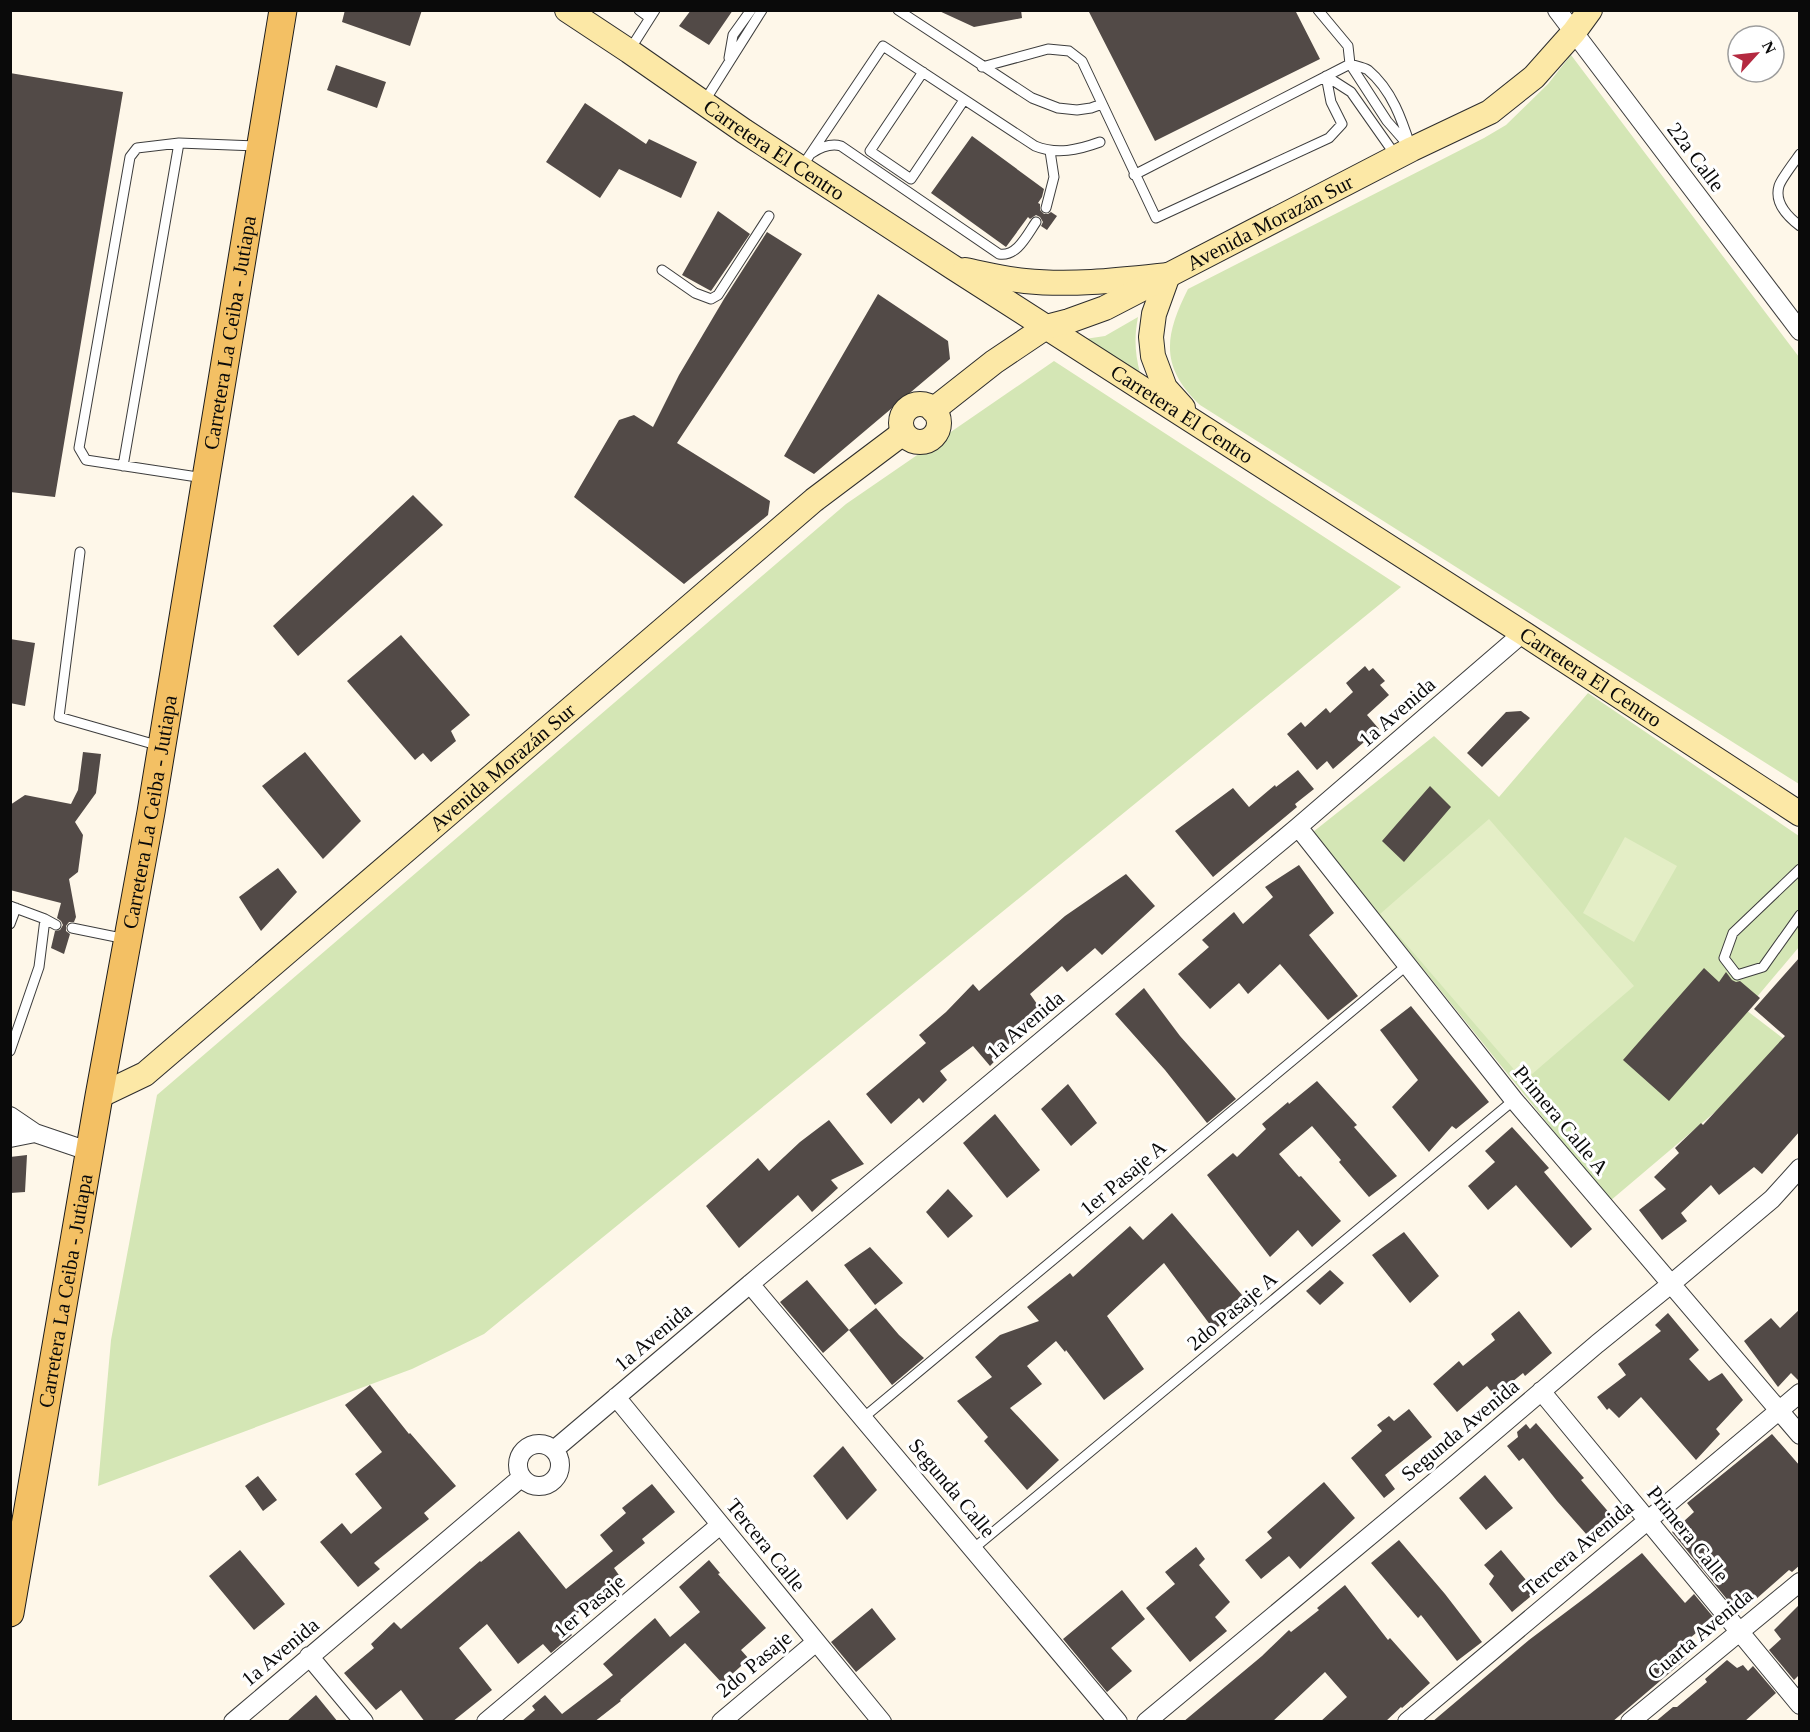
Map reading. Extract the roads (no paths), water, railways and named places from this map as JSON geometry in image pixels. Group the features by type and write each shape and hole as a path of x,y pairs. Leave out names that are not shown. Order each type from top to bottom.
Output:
{"main road":[{"name":"Carretera La Ceiba - Jutiapa","path":"10,1613 162,746 283,10"}],"street":[{"name":"Carretera El Centro","path":"567,10 744,131 805,161 954,268 1523,633 1800,814"},
{"name":"22a Calle","path":"1557,10 1800,331"},
{"name":"Avenida Morazán Sur","path":"99,1096 145,1074 814,500 903,433 913,441 926,441 931,438 938,427 937,415 933,410 994,362 1046,327 1105,308 1404,153 1490,112 1534,77 1574,32 1590,10"},
{"path":"954,268 1025,281 1099,282 1168,275 1154,314 1151,337 1153,356 1165,388 1198,426"},
{"name":"1a Avenida","path":"555,1449 1298,827 1523,633"},
{"name":"Primera Calle A","path":"1298,827 1514,1100 1800,1435"},
{"path":"10,1116 35,1133 90,1152"},
{"path":"10,1138 35,1133"},
{"name":"Segunda Avenida","path":"1146,1722 1772,1199 1800,1168"},
{"name":"Segunda Calle","path":"750,1284 1118,1722"},
{"name":"Primera Calle","path":"1541,1391 1800,1705"},
{"name":"Tercera Avenida","path":"1407,1722 1800,1394"},
{"name":"Tercera Calle","path":"616,1397 882,1722"},
{"path":"542,1443 555,1449 561,1462 553,1481 540,1486 527,1482 522,1477 518,1464 523,1450 528,1446 542,1443"},
{"name":"1a Avenida","path":"233,1722 522,1477"},
{"name":"1er Pasaje","path":"486,1722 720,1526"},
{"name":"Cuarta Avenida","path":"1630,1722 1800,1582"},
{"name":"2do Pasaje","path":"721,1722 816,1642"},
{"path":"309,1656 364,1722"}],"lane":[{"path":"629,51 653,14 639,10"},
{"path":"728,64 733,35 751,10"},
{"path":"704,102 762,10"},
{"path":"898,10 1032,98 1058,108 1077,110 1102,104"},
{"path":"1318,10 1348,46 1350,64 1387,121 1404,153"},
{"path":"805,161 883,46 1028,143 1050,151 1076,150 1100,142"},
{"path":"982,67 1048,50 1069,51 1082,61 1156,218 1329,138 1342,124 1331,102 1326,76"},
{"path":"1134,175 1350,64 1366,69 1387,92 1403,121 1404,153"},
{"path":"923,72 870,151 911,179 964,100"},
{"path":"1326,76 1351,92 1404,153"},
{"path":"123,466 179,143"},
{"path":"206,479 86,460 79,448 130,156 137,148 179,143 260,146"},
{"path":"805,161 823,146 841,146 999,254 1007,254 1017,248 1036,222"},
{"path":"1046,208 1054,177 1050,151"},
{"path":"1800,154 1779,186 1779,199 1783,209 1787,216 1800,226"},
{"path":"662,270 695,293 711,299 718,295 769,216"},
{"path":"80,552 60,717 162,746"},
{"path":"1800,869 1733,933 1724,958 1737,975 1763,967 1800,915"},
{"path":"10,924 13,907 56,925"},
{"path":"10,1051 39,967 45,919"},
{"path":"72,928 128,939"},
{"name":"1er Pasaje A","path":"863,1418 1406,966"},
{"name":"2do Pasaje A","path":"973,1549 1514,1100"}]}
